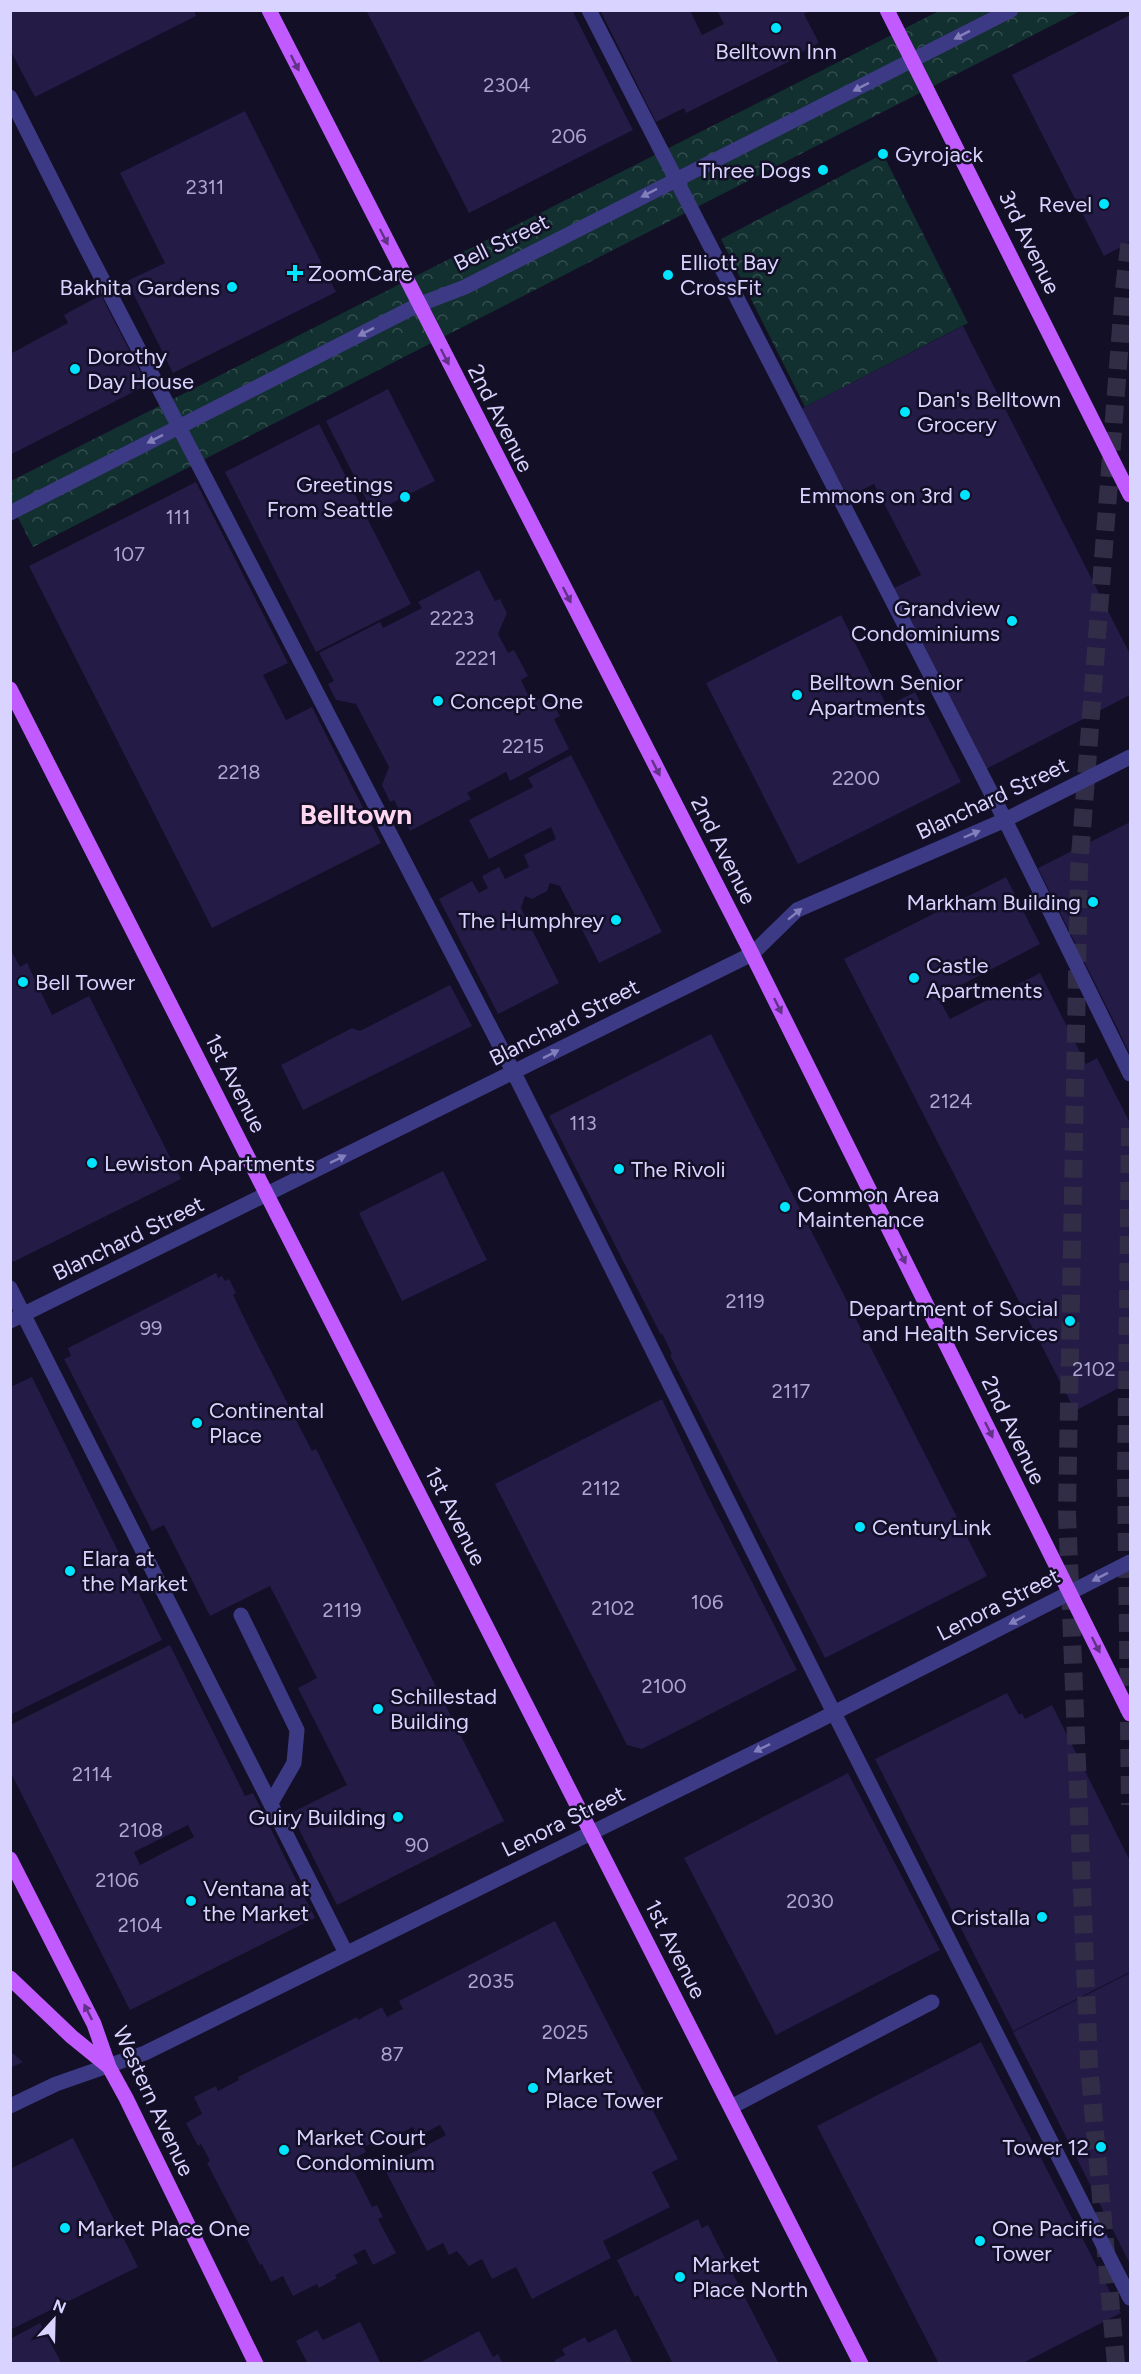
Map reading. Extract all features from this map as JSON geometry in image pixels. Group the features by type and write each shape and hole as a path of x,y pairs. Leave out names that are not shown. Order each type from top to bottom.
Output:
{"main road":[{"name":"2nd Avenue","path":"269,10 752,954 1131,1714"},
{"name":"3rd Avenue","path":"887,10 1131,495"},
{"name":"1st Avenue","path":"10,689 861,2364"},
{"name":"Western Avenue","path":"10,1858 94,2024 109,2067 256,2364"},
{"path":"10,1978 72,2037 109,2067"}],"street":[{"path":"589,10 1005,820 1131,1074"},
{"name":"Bell Street","path":"10,513 418,305 465,287 1011,10"},
{"path":"10,97 514,1073 834,1713 1131,2298"},
{"name":"Blanchard Street","path":"17,1318 752,954 797,910 1005,820 1131,757"},
{"path":"10,1288 17,1318 271,1803 346,1953"},
{"name":"Lenora Street","path":"10,2106 56,2084 146,2053 834,1713 1131,1562"},
{"path":"241,1615 297,1730 294,1763 271,1803"},
{"path":"731,2107 932,2002"}],"green space":[{"path":"939,11 1080,11 33,547 11,504 11,481"},
{"path":"883,154 968,323 805,407 721,239"}],"building":[{"path":"10,10 194,10 196,16 35,97 10,50"},
{"path":"366,10 572,10 633,130 469,213"},
{"path":"600,10 690,10 702,35 724,24 717,10 810,10 804,14 819,43 794,56 796,58 686,113 684,108 656,122"},
{"path":"1130,15 1130,242 1104,256 1012,75"},
{"path":"245,111 336,292 173,373 127,281 165,263 120,173"},
{"name":"Dorothy Day House","path":"101,295 147,385 10,455 10,354 68,323 64,315"},
{"path":"963,326 1130,654 1130,695 986,769 894,588 921,575 874,484 848,497 801,409"},
{"path":"388,389 435,481 373,513 326,421"},
{"path":"319,424 411,604 316,652 225,472"},
{"path":"196,482 288,663 263,675 286,720 312,707 381,843 212,928 29,566"},
{"name":"Concept One","path":"479,570 495,601 500,599 507,613 498,634 508,653 514,650 528,676 521,680 532,703 539,699 553,704 560,716 554,719 569,749 510,781 506,772 467,793 471,799 410,831 394,800 390,802 382,785 389,767 356,704 336,700 328,684 334,681 319,653 380,622 383,628 422,608 418,602"},
{"path":"841,615 887,706 915,692 961,782 798,864 706,683"},
{"name":"The Humphrey","path":"571,755 662,932 599,963 560,886 550,883 547,891 532,899 525,896 521,908 559,983 498,1014 439,899 472,881 479,893 488,888 482,876 499,867 505,879 529,867 524,855 556,839 551,827 489,859 469,820 533,787 528,778"},
{"name":"Markham Building","path":"1130,822 1130,1054 1038,868"},
{"path":"1006,877 1040,944 938,997 950,1019 1040,973 1086,1064 1097,1058 1130,1123 1130,1382 1075,1411 844,959"},
{"path":"10,949 20,967 27,963 52,1015 89,996 181,1179 13,1262 10,1258"},
{"path":"450,985 472,1026 303,1110 281,1065 352,1028 360,1031"},
{"path":"711,1034 987,1576 825,1658 670,1355 672,1354 662,1333 661,1335 549,1116"},
{"path":"443,1171 487,1260 402,1301 359,1213"},
{"path":"216,1273 218,1278 222,1276 225,1281 229,1279 236,1293 233,1295 253,1336 312,1451 316,1449 504,1821 337,1905 291,1813 347,1785 298,1688 317,1678 270,1586 210,1616 164,1525 152,1531 64,1359 71,1356 68,1348"},
{"name":"Elara at the Market","path":"32,1377 162,1640 10,1715 10,1387"},
{"path":"662,1399 706,1492 797,1670 642,1749 627,1745 495,1484"},
{"path":"170,1645 245,1796 253,1793 315,1918 130,2010 10,1771 10,1725","holes":["188,1825 194,1837 140,1865 134,1852"]},
{"name":"Cristalla","path":"1007,1693 1019,1715 1022,1713 1025,1719 1052,1705 1130,1861 1130,1972 1013,2031 875,1759"},
{"path":"848,1773 940,1950 776,2035 684,1858"},
{"path":"555,1921 678,2159 652,2172 670,2207 603,2241 611,2258 532,2299 516,2267 492,2279 482,2259 469,2266 457,2251 449,2255 443,2243 427,2251 382,2164 399,2156 400,2159 446,2135 440,2125 417,2137 413,2127 377,2145 375,2142 364,2147 366,2152 349,2161 372,2207 377,2205 383,2217 378,2219 396,2253 373,2265 365,2249 353,2255 358,2263 335,2275 337,2278 319,2288 317,2284 293,2296 283,2276 271,2282 207,2163 210,2161 201,2144 198,2146 186,2123 202,2114 194,2097 216,2086 218,2091 239,2080 238,2077 357,2017 358,2020 382,2007 387,2017 403,2009 399,2001"},
{"name":"Tower 12","path":"1130,1973 1130,2262 1129,2262 1013,2032"},
{"name":"One Pacific Tower","path":"981,2042 1121,2313 1021,2364 939,2364 817,2126"},
{"path":"10,2051 23,2062 10,2068"},
{"name":"Market Place One","path":"73,2138 138,2267 10,2330 10,2169"},
{"name":"Market Place North","path":"698,2219 702,2228 708,2225 779,2364 673,2364 638,2295 635,2297 617,2260"},
{"path":"360,2322 381,2364 308,2364 296,2341 317,2330 323,2340"},
{"path":"40,2323 62,2364 10,2364 10,2334 12,2338"},
{"path":"616,2329 633,2364 556,2364 555,2360 565,2355 562,2349 585,2337 588,2343"},
{"path":"479,2331 493,2357 498,2354 503,2364 417,2364"}],"tunnel":[{"path":"1116,2364 1089,2065 1067,1512 1079,869 1124,289 1130,239"},
{"path":"1130,1128 1126,1473 1130,1805"}],"place":[{"name":"Belltown Inn","path":"776,28"},
{"name":"Gyrojack","path":"883,154"},
{"name":"Three Dogs","path":"823,170"},
{"name":"Revel","path":"1104,204"},
{"name":"ZoomCare","path":"295,273"},
{"name":"Elliott Bay CrossFit","path":"668,275"},
{"name":"Bakhita Gardens","path":"232,287"},
{"name":"Dorothy Day House","path":"75,369"},
{"name":"Dan's Belltown Grocery","path":"905,412"},
{"name":"Emmons on 3rd","path":"965,495"},
{"name":"Greetings From Seattle","path":"405,497"},
{"name":"Grandview Condominiums","path":"1012,621"},
{"name":"Belltown Senior Apartments","path":"797,695"},
{"name":"Concept One","path":"438,701"},
{"name":"Markham Building","path":"1093,902"},
{"name":"The Humphrey","path":"616,920"},
{"name":"Castle Apartments","path":"914,978"},
{"name":"Bell Tower","path":"23,982"},
{"name":"Lewiston Apartments","path":"92,1163"},
{"name":"The Rivoli","path":"619,1169"},
{"name":"Common Area Maintenance","path":"785,1207"},
{"name":"Department of Social and Health Services","path":"1070,1321"},
{"name":"Continental Place","path":"197,1423"},
{"name":"CenturyLink","path":"860,1527"},
{"name":"Elara at the Market","path":"70,1571"},
{"name":"Schillestad Building","path":"378,1709"},
{"name":"Guiry Building","path":"398,1817"},
{"name":"Ventana at the Market","path":"191,1901"},
{"name":"Cristalla","path":"1042,1917"},
{"name":"Market Place Tower","path":"533,2088"},
{"name":"Tower 12","path":"1101,2147"},
{"name":"Market Court Condominium","path":"284,2150"},
{"name":"Market Place One","path":"65,2228"},
{"name":"One Pacific Tower","path":"980,2241"},
{"name":"Market Place North","path":"680,2277"}],"district":[{"name":"Belltown","path":"356,814"}]}
